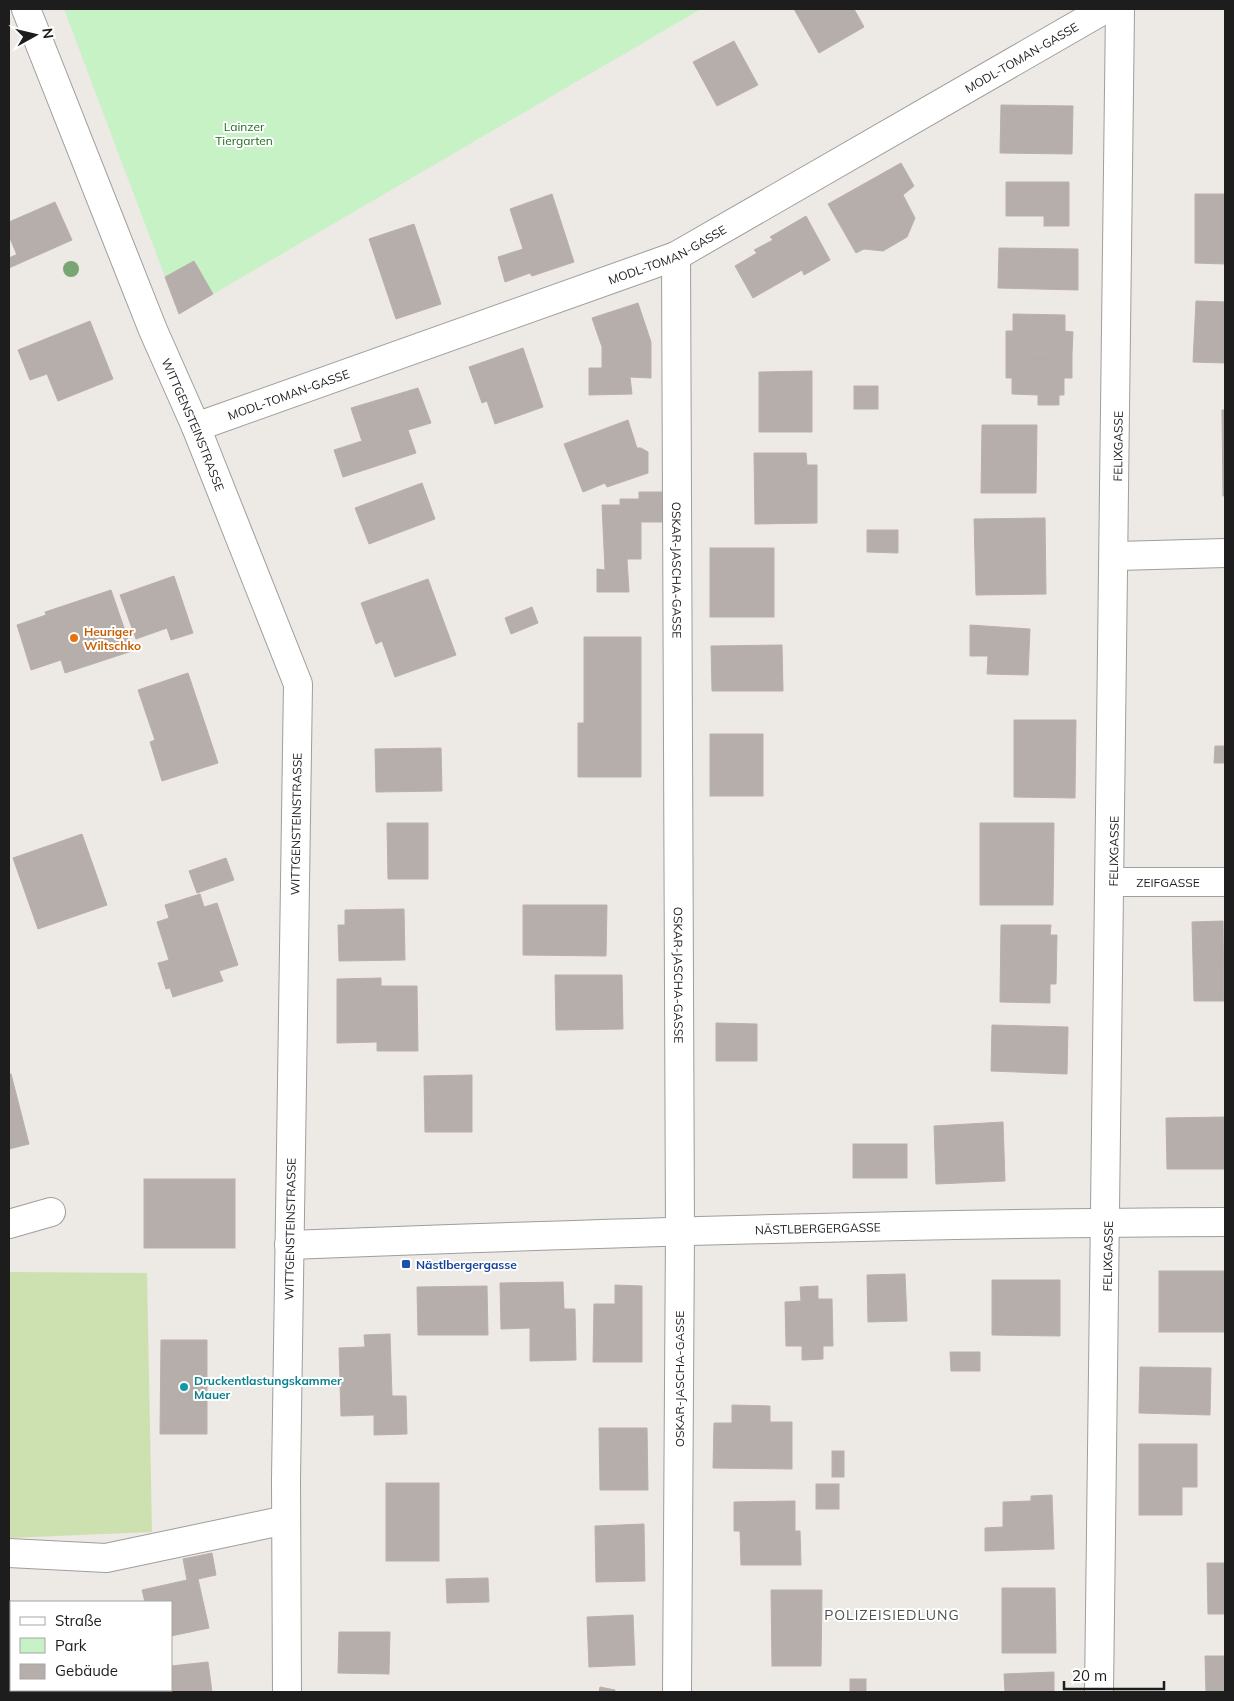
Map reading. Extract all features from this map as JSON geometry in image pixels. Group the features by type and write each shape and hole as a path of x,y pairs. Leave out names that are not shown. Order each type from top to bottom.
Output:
{"street":[{"name":"WITTGENSTEINSTRASSE","path":"26,9 153,330 196,427 298,684 286,1520 287,1692"},
{"name":"MODL-TOMAN-GASSE","path":"196,427 676,256 1104,9"},
{"name":"FELIXGASSE","path":"1099,1692 1109,1222 1112,882 1118,556 1120,9"},
{"name":"OSKAR-JASCHA-GASSE","path":"676,256 680,1232 677,1692"},
{"path":"1118,556 1225,553"},
{"name":"ZEIFGASSE","path":"1112,882 1225,882"},
{"path":"9,1224 51,1212"},
{"name":"NÄSTLBERGERGASSE","path":"289,1246 680,1232 1109,1222 1225,1222"},
{"path":"9,1553 106,1558 286,1520"}],"green space":[{"name":"Lainzer Tiergarten","path":"64,9 701,9 179,314"},
{"path":"9,1272 147,1273 152,1532 9,1538"}],"building":[{"path":"794,9 854,9 864,27 819,53"},
{"path":"734,41 758,85 717,106 693,62"},
{"path":"1001,105 1073,106 1072,154 1000,153"},
{"path":"901,163 914,186 903,195 915,218 907,237 883,251 864,249 856,253 828,204"},
{"path":"1006,182 1069,182 1069,226 1044,226 1044,216 1006,216"},
{"path":"552,194 574,262 532,276 530,273 505,282 498,257 523,249 510,209"},
{"path":"1195,194 1225,194 1225,264 1195,263"},
{"path":"55,202 68,231 17,255 9,236 9,222"},
{"path":"806,216 830,260 804,275 802,270 753,298 735,266 757,253 754,250 773,240 770,237"},
{"path":"414,224 441,304 396,319 369,239"},
{"path":"68,231 72,240 9,268 9,258"},
{"path":"999,248 1078,249 1078,290 998,288"},
{"path":"194,261 213,294 179,314 165,277"},
{"path":"1196,301 1225,302 1225,363 1193,362"},
{"path":"638,303 651,342 651,378 630,377 632,394 589,395 589,368 602,368 602,347 592,318"},
{"path":"1013,314 1065,315 1065,331 1073,332 1072,354 1006,352 1006,331 1013,331"},
{"path":"90,321 113,379 58,401 47,374 30,380 18,350"},
{"path":"523,348 543,407 495,424 487,401 482,403 469,367"},
{"path":"1006,352 1072,354 1072,378 1064,378 1064,395 1059,395 1059,405 1038,405 1038,395 1012,394 1012,378 1006,378"},
{"path":"812,371 812,432 759,432 759,372"},
{"path":"854,386 878,386 878,409 854,409"},
{"path":"418,388 431,423 408,430 416,453 343,477 334,450 362,441 351,408"},
{"path":"1222,410 1225,410 1225,496 1223,496"},
{"path":"628,420 637,448 648,452 648,473 607,487 605,483 583,492 564,444"},
{"path":"982,425 1037,425 1036,493 981,493"},
{"path":"754,453 806,453 807,465 817,465 817,523 755,524"},
{"path":"422,483 435,519 369,544 355,508"},
{"path":"639,492 662,492 663,522 641,522 641,559 627,559 629,592 597,592 597,569 605,570 602,505 620,505 620,499 639,499"},
{"path":"1045,518 1046,594 976,595 974,519"},
{"path":"867,530 898,530 898,553 867,552"},
{"path":"710,548 774,548 774,617 710,617"},
{"path":"174,576 193,633 171,640 167,628 136,639 120,595"},
{"path":"428,579 456,655 395,677 382,641 376,644 361,603"},
{"name":"Heuriger Wiltschko","path":"111,590 132,651 65,673 61,660 31,670 17,625 46,615 45,612"},
{"path":"532,607 538,623 511,634 505,618"},
{"path":"970,625 1030,629 1028,675 987,674 988,656 970,656"},
{"path":"584,637 641,637 641,777 578,777 578,723 584,723"},
{"path":"782,645 783,691 712,691 711,646"},
{"path":"188,673 218,763 162,781 150,742 155,740 138,690"},
{"path":"1014,720 1076,720 1075,798 1014,797"},
{"path":"710,734 763,734 763,796 710,796"},
{"path":"1215,746 1225,746 1225,763 1214,763"},
{"path":"441,748 442,791 376,792 375,749"},
{"path":"387,823 428,823 428,879 388,879"},
{"path":"980,823 1054,823 1053,905 980,905"},
{"path":"82,834 107,905 38,929 13,858"},
{"path":"226,858 234,880 197,893 189,871"},
{"path":"200,894 204,907 217,903 238,965 219,971 223,981 173,997 170,988 166,989 158,963 169,960 157,922 169,918 165,905"},
{"path":"523,905 607,905 606,956 523,955"},
{"path":"404,909 405,960 339,961 338,925 345,925 345,910"},
{"path":"1223,921 1224,1001 1194,1001 1192,922"},
{"path":"1001,925 1051,925 1050,935 1057,935 1056,984 1050,984 1050,1003 1000,1002"},
{"path":"555,975 622,975 623,1029 556,1030"},
{"path":"381,978 381,986 417,986 418,1051 377,1051 377,1042 337,1043 337,979"},
{"path":"716,1023 757,1024 757,1061 716,1061"},
{"path":"992,1025 1068,1027 1067,1074 991,1071"},
{"path":"9,1074 11,1074 29,1144 9,1149"},
{"path":"472,1075 472,1132 425,1132 424,1076"},
{"path":"1225,1117 1225,1169 1167,1169 1166,1118"},
{"path":"1003,1122 1005,1181 936,1184 934,1126"},
{"path":"853,1144 907,1144 907,1178 853,1178"},
{"path":"144,1179 235,1179 235,1248 144,1248"},
{"path":"1159,1271 1225,1271 1225,1332 1159,1332"},
{"path":"905,1274 907,1321 868,1322 867,1275"},
{"path":"992,1280 1060,1280 1060,1336 992,1335"},
{"path":"563,1282 564,1309 575,1309 576,1360 530,1361 530,1328 501,1329 500,1283"},
{"path":"615,1285 642,1286 642,1362 593,1362 594,1304 615,1304"},
{"path":"487,1286 488,1335 418,1335 417,1287"},
{"path":"818,1286 818,1299 832,1299 833,1346 823,1346 823,1359 802,1360 802,1346 786,1346 785,1302 801,1301 800,1287"},
{"path":"390,1334 392,1396 406,1396 407,1434 374,1435 374,1415 341,1416 339,1348 365,1347 364,1335"},
{"name":"Druckentlastungskammer Mauer","path":"161,1340 207,1340 207,1434 160,1434"},
{"path":"950,1352 980,1352 980,1371 951,1371"},
{"path":"1140,1367 1211,1368 1210,1415 1139,1413"},
{"path":"732,1405 770,1406 770,1422 792,1422 792,1469 713,1468 714,1423 732,1423"},
{"path":"599,1428 647,1428 648,1490 600,1490"},
{"path":"1139,1444 1197,1444 1197,1487 1182,1487 1182,1515 1139,1515"},
{"path":"832,1451 844,1451 844,1477 832,1477"},
{"path":"386,1483 439,1483 439,1561 386,1561"},
{"path":"816,1484 839,1484 839,1509 816,1509"},
{"path":"1052,1495 1054,1549 985,1551 985,1528 1003,1527 1003,1502 1031,1501 1031,1496"},
{"path":"795,1501 795,1531 800,1531 801,1565 741,1565 740,1531 734,1531 734,1502"},
{"path":"644,1524 645,1581 596,1582 595,1526"},
{"path":"212,1553 216,1575 198,1579 209,1628 172,1636 172,1601 145,1601 142,1590 187,1580 183,1559"},
{"path":"1207,1563 1225,1563 1225,1614 1208,1614"},
{"path":"488,1578 489,1602 447,1603 446,1579"},
{"path":"1002,1588 1055,1588 1056,1653 1002,1653"},
{"path":"771,1590 822,1590 821,1666 772,1666"},
{"path":"633,1615 635,1665 589,1667 587,1617"},
{"path":"339,1632 390,1632 389,1674 338,1673"},
{"path":"1205,1656 1225,1656 1225,1692 1206,1692"},
{"path":"208,1662 212,1692 130,1692 172,1691 172,1666"},
{"path":"1054,1672 1054,1692 1005,1692 1004,1674"},
{"path":"850,1679 866,1679 866,1692 850,1692"},
{"path":"600,1687 615,1690 615,1692 599,1692"}],"place":[{"name":"Heuriger Wiltschko","path":"74,638"},
{"name":"Nästlbergergasse","path":"406,1264"},
{"name":"Druckentlastungskammer Mauer","path":"184,1387"}],"district":[{"name":"POLIZEISIEDLUNG","path":"892,1615"}]}
